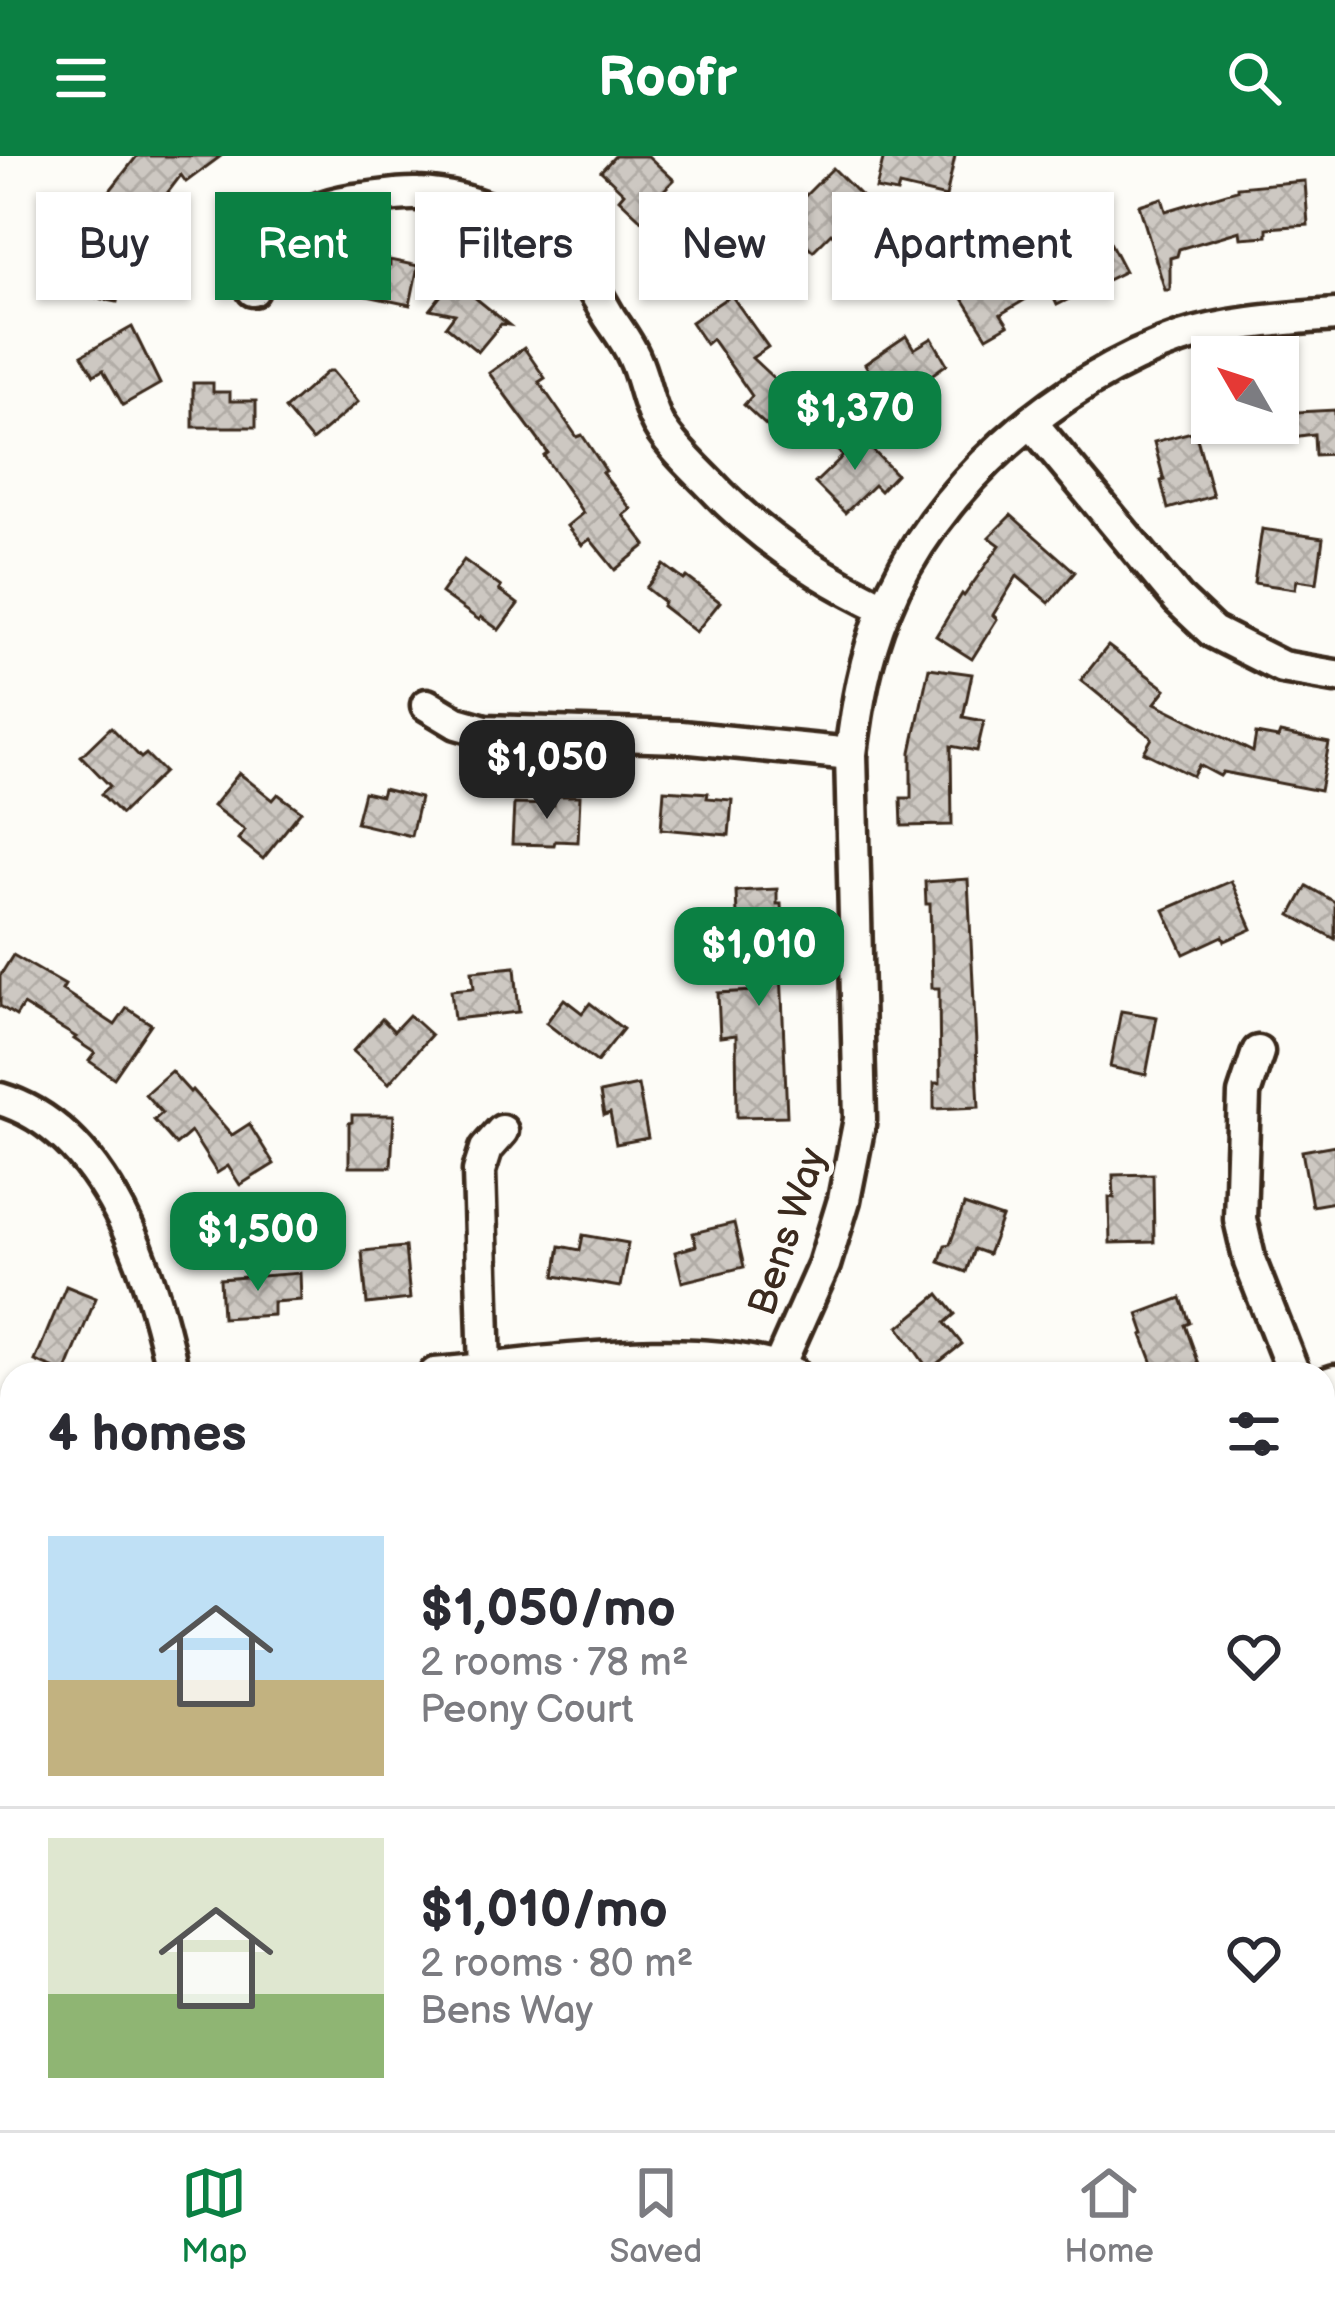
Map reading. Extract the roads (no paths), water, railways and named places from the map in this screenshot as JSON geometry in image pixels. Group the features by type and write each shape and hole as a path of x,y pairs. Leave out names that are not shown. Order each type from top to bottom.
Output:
{"street":[{"path":"391,196 418,194 463,201 510,219 553,246 583,274 634,356 656,423 705,479 790,555 885,608"},
{"name":"Bens Way","path":"790,1362 844,1200 860,1119 850,754 871,646 905,566 935,520 978,470 1031,422 1099,376 1183,337 1280,319 1335,315"},
{"path":"1031,422 1178,599 1213,632 1282,667 1335,676"},
{"path":"427,705 457,723 485,731 681,737 850,754"},
{"path":"1258,1052 1244,1094 1240,1219 1250,1262 1289,1362"},
{"path":"0,1100 19,1105 52,1127 111,1195 144,1267 171,1362"},
{"path":"485,1362 479,1171 487,1149 502,1131"},
{"path":"574,1362 677,1356 745,1362"}]}
